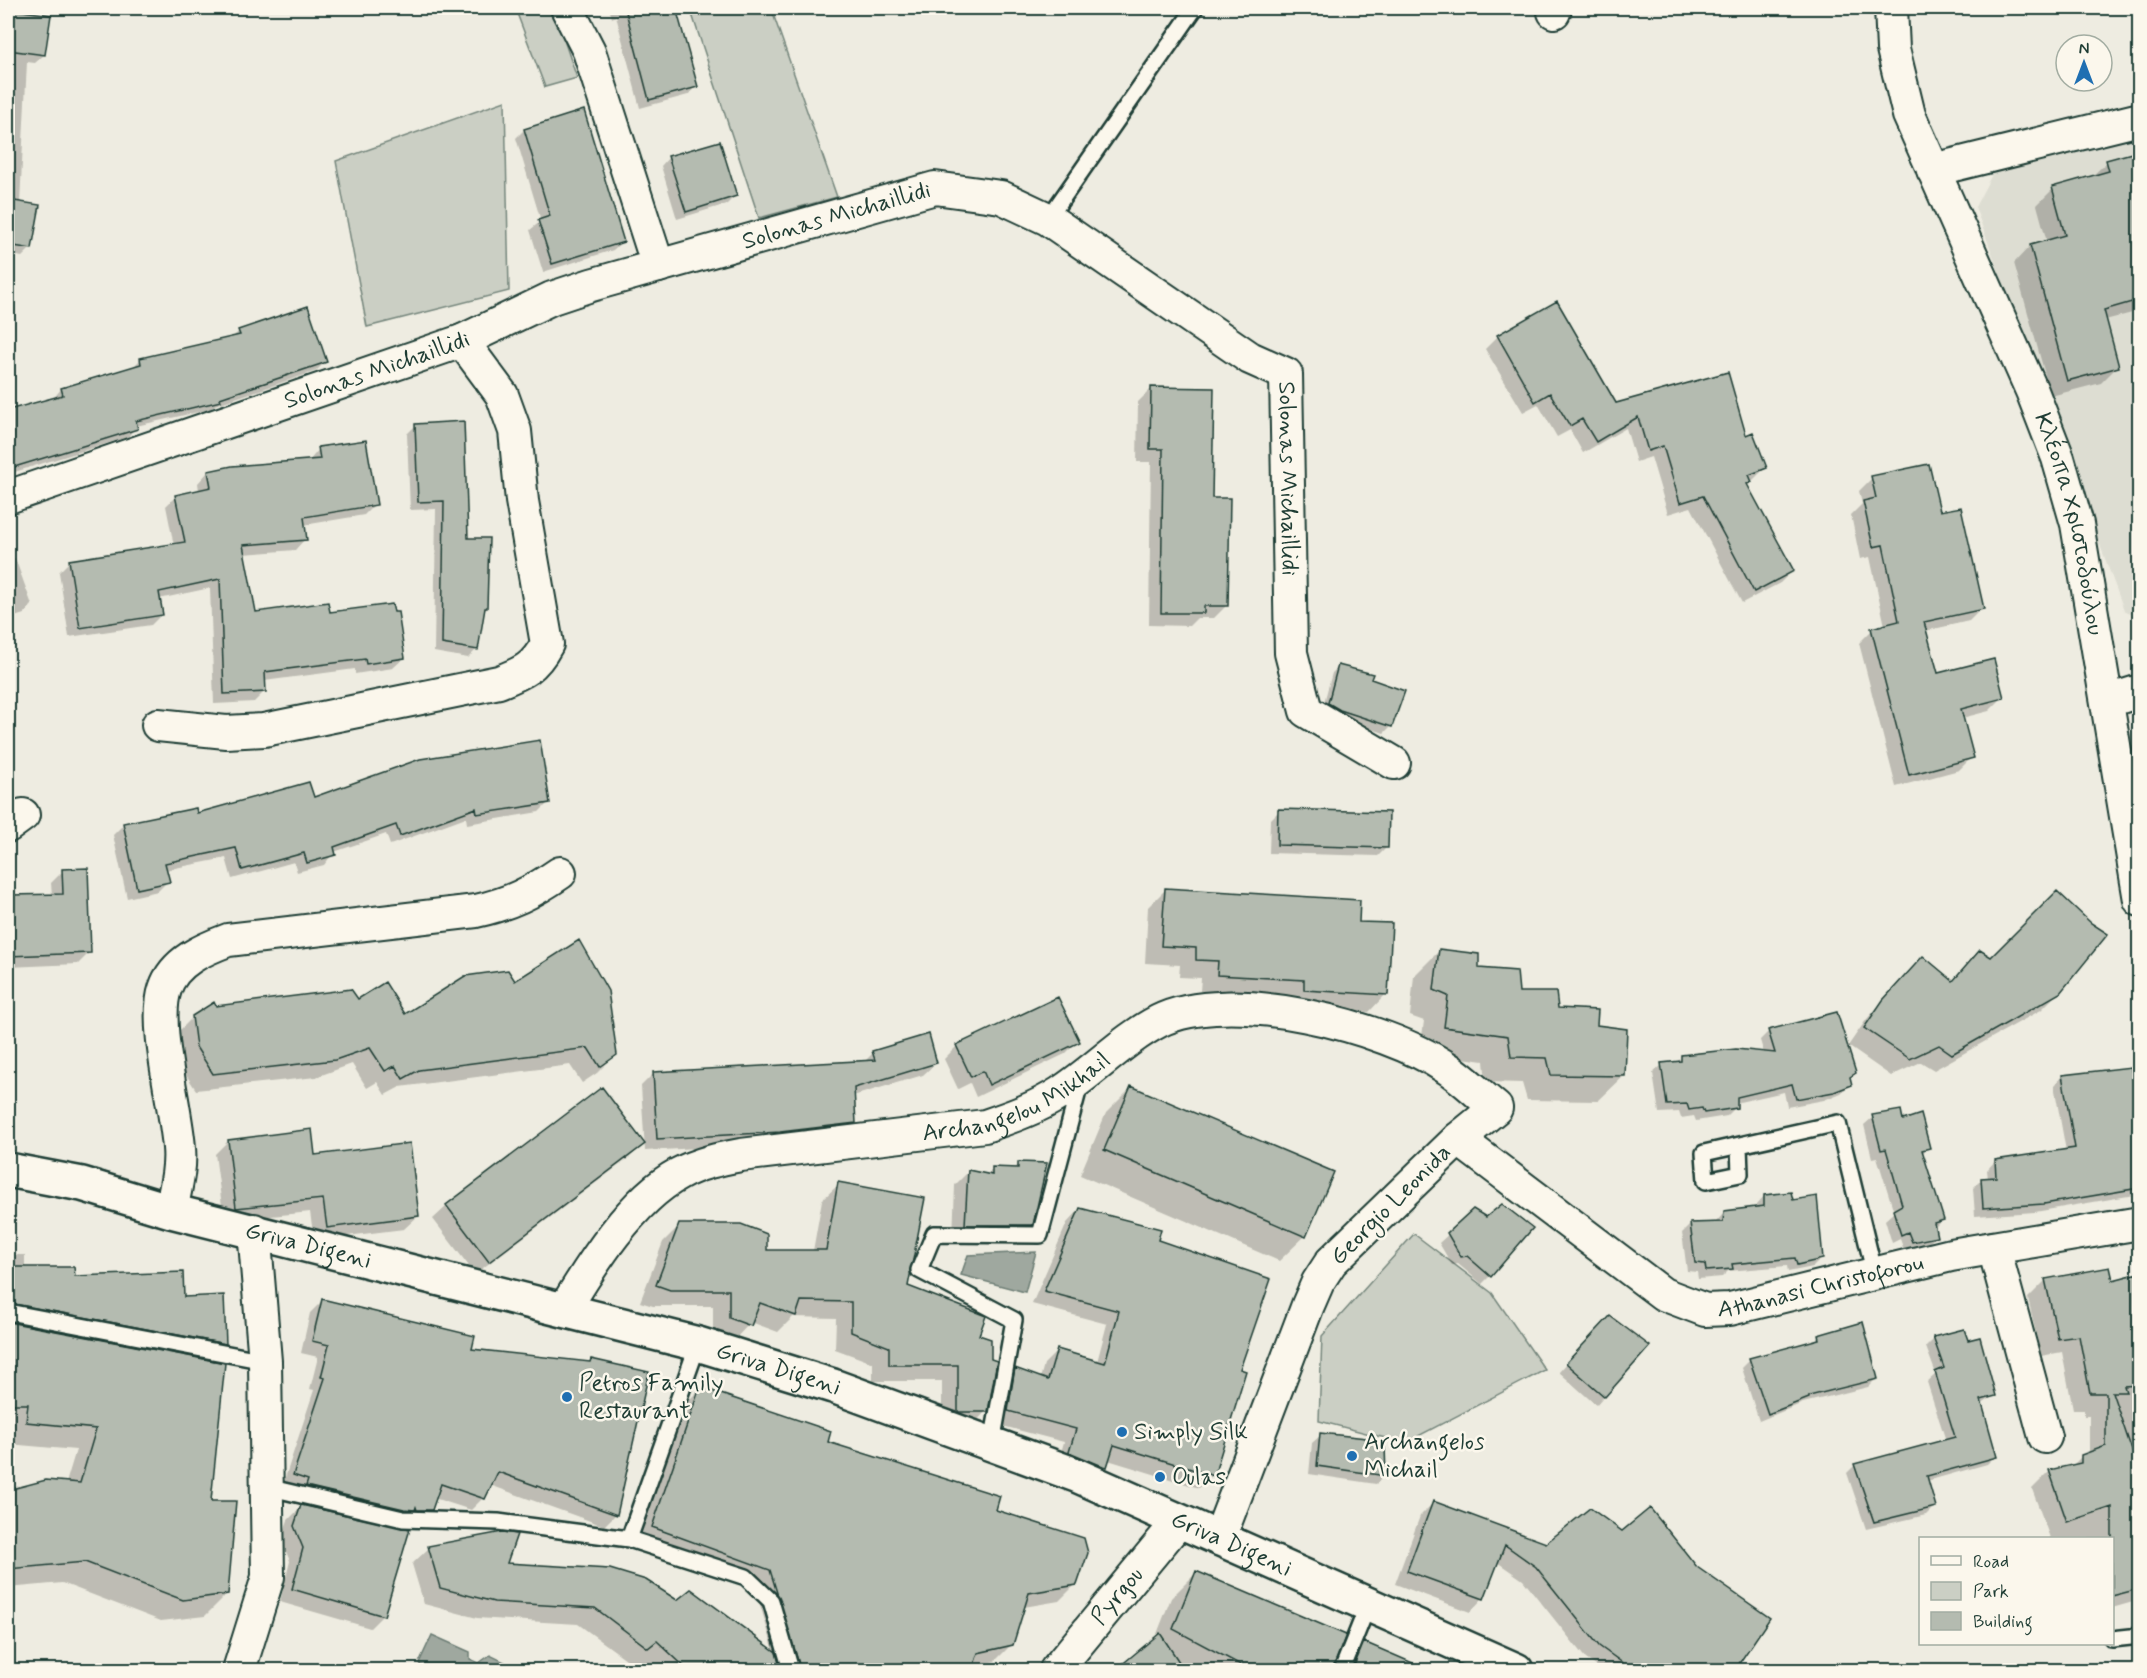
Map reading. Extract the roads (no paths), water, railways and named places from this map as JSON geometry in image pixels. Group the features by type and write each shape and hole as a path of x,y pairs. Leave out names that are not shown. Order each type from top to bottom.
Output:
{"main road":[{"name":"Griva Digeni","path":"8,1170 82,1184 171,1211 254,1230 698,1344 833,1386 1076,1475 1516,1671"}],"street":[{"path":"567,8 590,51 658,266"},
{"name":"Κλέοπα Χριστοδούλου","path":"1891,8 1893,49 1909,115 2032,391 2058,458 2077,524 2139,900"},
{"path":"1933,170 2139,119"},
{"name":"Solonas Michaillidi","path":"8,497 462,341 552,298 935,188 1001,197 1048,219 1250,358 1286,374 1291,652 1306,711 1394,763"},
{"path":"158,725 216,732 264,730 499,682 524,672 537,662 547,644 522,501 515,431 502,396 462,341"},
{"path":"2108,701 2139,691"},
{"path":"171,1211 179,1170 179,1146 160,1010 165,987 180,967 198,951 228,940 476,911 506,904 529,895 560,873"},
{"name":"Archangelou Mikhail","path":"564,1310 593,1261 615,1233 658,1188 679,1174 708,1162 741,1155 985,1126 1023,1113 1059,1094 1158,1022 1182,1012 1213,1008 1250,1008 1295,1014 1350,1027 1403,1044 1448,1068 1496,1108 1458,1139"},
{"name":"Athanasi Christoforou","path":"1458,1139 1663,1294 1705,1310 1730,1309 1951,1255 2139,1223"},
{"name":"Georgio Leonida","path":"1219,1539 1265,1413 1318,1282 1331,1262 1458,1139"},
{"path":"240,1671 268,1577 265,1361 254,1230"},
{"path":"1994,1248 2044,1437"},
{"name":"Pyrgou","path":"1056,1671 1179,1521"}],"lane":[{"path":"1048,219 1195,8"},
{"path":"992,1443 1014,1320 919,1270 934,1234 1040,1235 1082,1077"},
{"path":"1739,1146 1838,1123 1875,1275"},
{"path":"8,1312 265,1361"},
{"path":"629,1539 698,1344"},
{"path":"267,1487 403,1519 498,1522 629,1539 746,1577 771,1601 791,1671"},
{"path":"1342,1671 1368,1605"},
{"path":"2114,1639 2139,1636"}],"place":[{"name":"Petros Family Restaurant","path":"567,1397"},
{"name":"Simply Silk","path":"1122,1432"},
{"name":"Archangelos Michail","path":"1352,1456"},
{"name":"Oulas","path":"1160,1477"}]}
